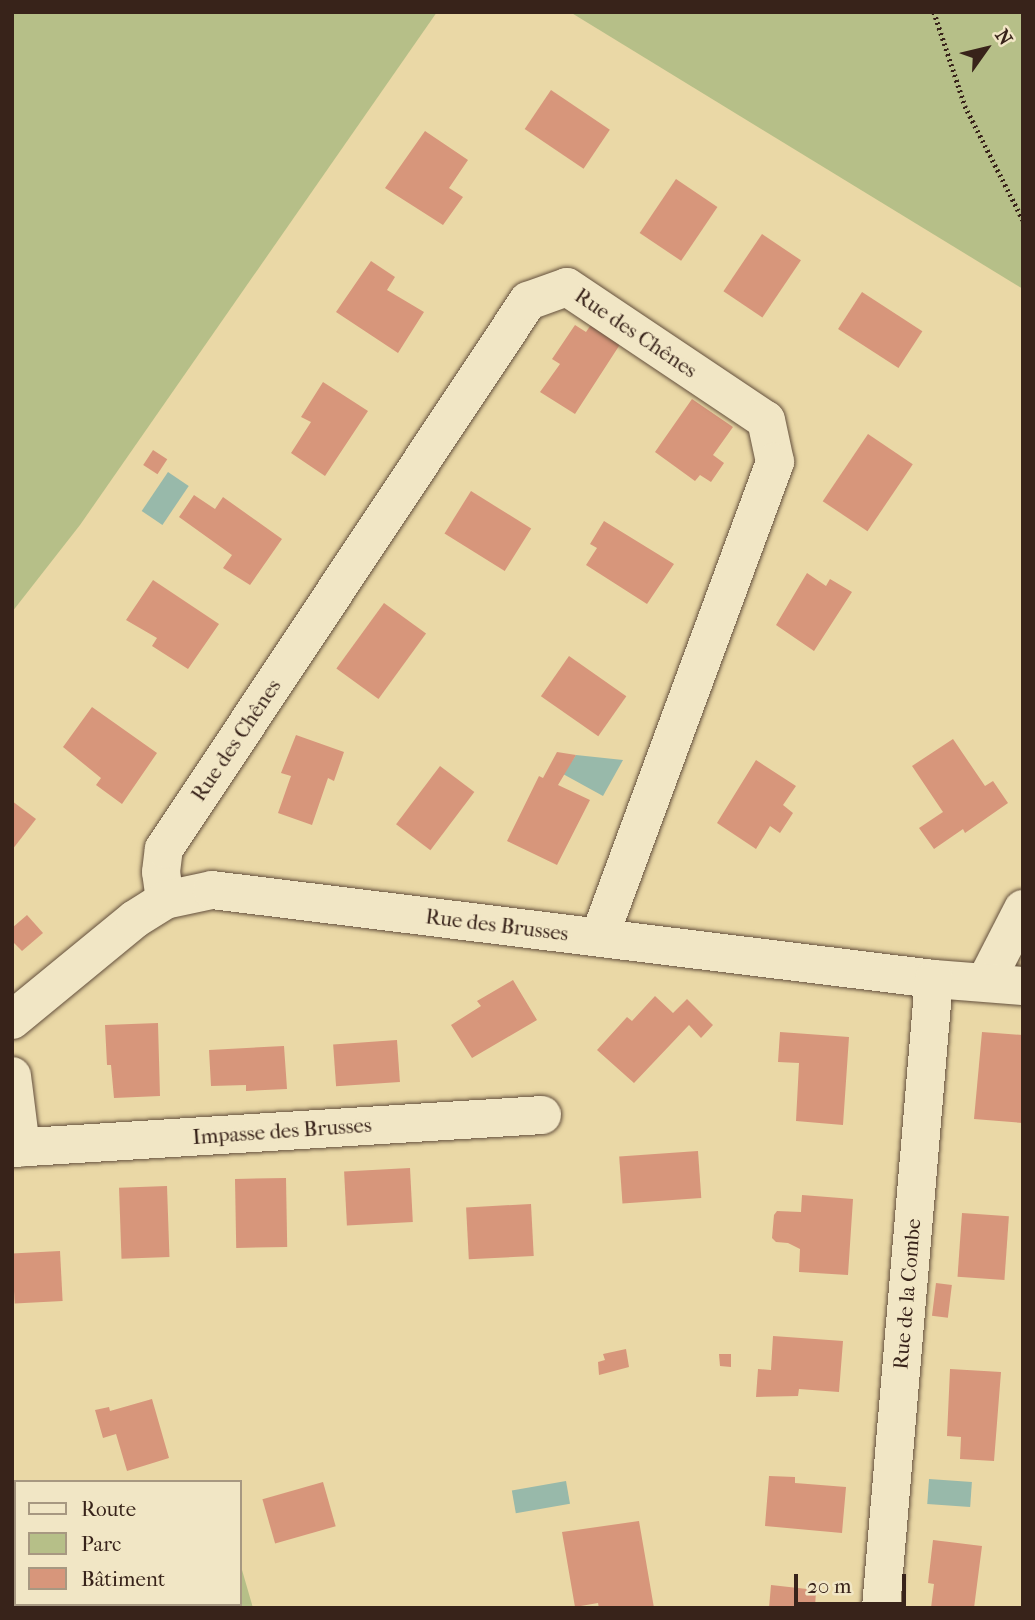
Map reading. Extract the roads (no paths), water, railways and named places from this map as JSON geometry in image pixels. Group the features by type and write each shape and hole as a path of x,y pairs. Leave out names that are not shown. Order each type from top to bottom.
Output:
{"street":[{"name":"Rue des Chênes","path":"165,900 161,872 164,849 528,302 567,287 766,420 775,462 599,938"},
{"name":"Rue des Brusses","path":"12,1020 135,919 165,900 212,890 934,979 1004,984"},
{"path":"1004,984 1023,909"},
{"name":"Rue de la Combe","path":"881,1608 934,979"},
{"name":"Impasse des Brusses","path":"12,1076 17,1147 542,1115"}]}
